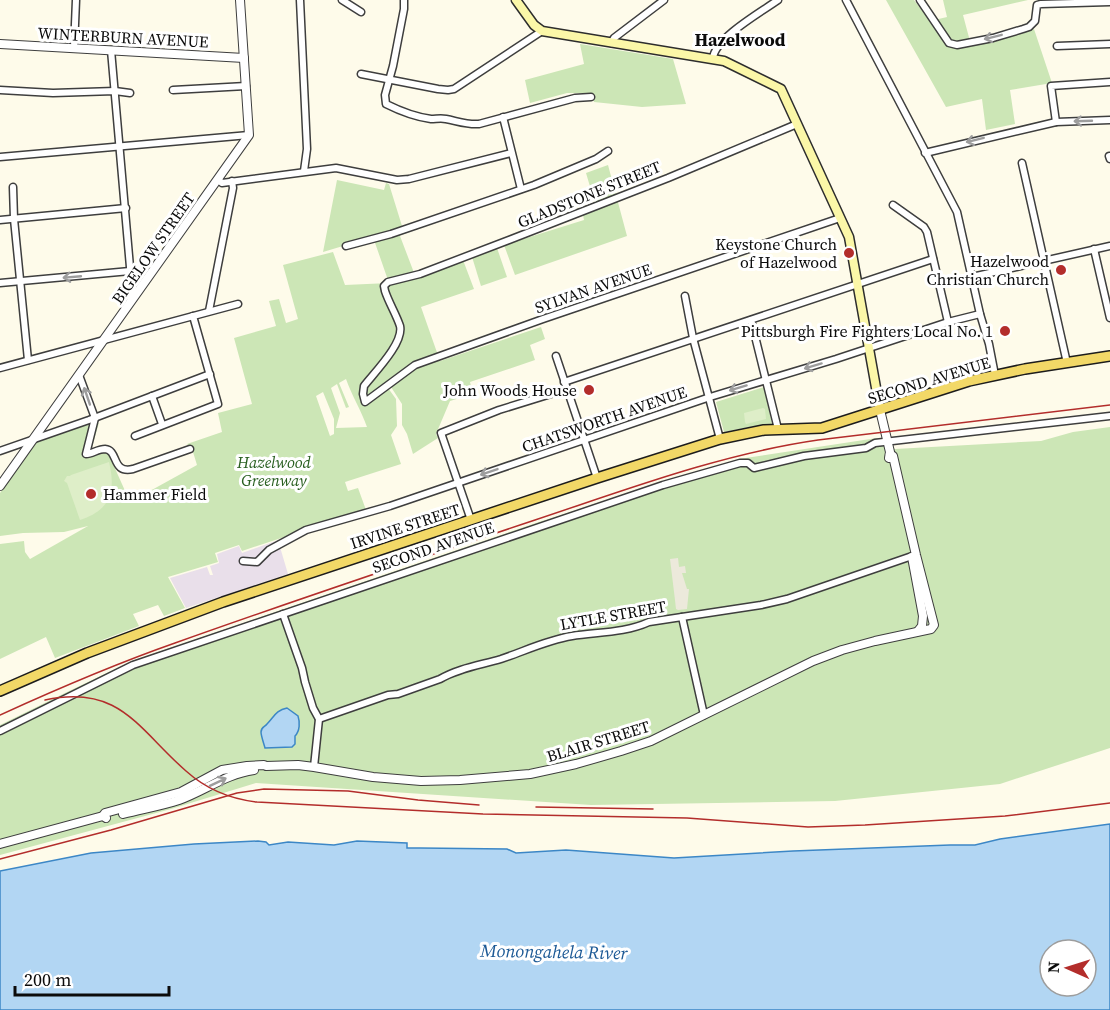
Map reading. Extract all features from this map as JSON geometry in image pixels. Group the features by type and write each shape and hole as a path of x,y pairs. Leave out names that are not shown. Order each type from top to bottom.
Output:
{"main road":[{"path":"516,0 534,25 542,31 713,58 724,61 781,89 849,237 880,410"},
{"name":"SECOND AVENUE","path":"830,426 957,384 995,375 1110,356"},
{"name":"IRVINE STREET","path":"0,691 164,623 597,478 720,439 750,432 830,426"}],"street":[{"path":"74,48 76,0"},
{"path":"0,157 249,135 240,0"},
{"path":"300,0 307,149 304,171"},
{"path":"342,0 361,12"},
{"path":"404,0 393,66 385,95 386,104 402,112 471,125 575,98 591,97"},
{"path":"611,43 614,38 664,0"},
{"path":"713,58 713,54 723,40 778,0"},
{"path":"846,0 957,212 995,375"},
{"path":"920,0 949,43 957,45 993,38 1029,27 1035,21 1037,5 1110,2"},
{"path":"361,74 438,89 454,89 542,31"},
{"name":"WINTERBURN AVENUE","path":"0,44 244,58"},
{"path":"1057,46 1110,44"},
{"path":"111,50 126,208 132,290 130,303"},
{"path":"1056,122 1051,86 1110,82"},
{"path":"173,90 246,86"},
{"path":"0,90 130,93"},
{"path":"503,117 521,189"},
{"path":"925,153 1056,122 1110,120"},
{"name":"GLADSTONE STREET","path":"365,402 364,386 394,347 400,335 400,328 385,291 384,286 388,282 420,274 509,240 797,124"},
{"name":"BIGELOW STREET","path":"0,486 249,135"},
{"path":"346,246 391,234 521,189 608,152"},
{"path":"218,180 222,183 336,168 397,180 409,179 511,153"},
{"path":"1022,163 1067,363"},
{"path":"209,311 232,181"},
{"path":"13,187 28,360"},
{"path":"893,205 924,227 927,232 948,322"},
{"path":"0,220 126,208"},
{"name":"SYLVAN AVENUE","path":"365,402 415,365 840,218"},
{"path":"972,277 1110,246"},
{"path":"1094,249 1110,318"},
{"path":"564,382 933,259"},
{"path":"0,283 130,271"},
{"path":"685,296 693,338 720,439"},
{"path":"0,368 238,304"},
{"name":"CHATSWORTH AVENUE","path":"243,561 257,561 269,550 306,530 390,506 710,397 980,314"},
{"path":"135,436 218,404 193,316"},
{"path":"752,320 778,429"},
{"path":"556,356 597,478"},
{"path":"0,451 210,374"},
{"path":"79,375 95,418 87,454 90,455 102,449 111,451 119,467 127,471 190,449"},
{"path":"471,520 441,433 500,410 567,389"},
{"path":"152,396 162,424"},
{"path":"880,410 890,454 893,456 914,555 923,616 920,628"},
{"name":"SECOND AVENUE","path":"0,731 133,665 652,489 740,463 748,463 754,468 804,456 866,448 875,443 1110,416"},
{"name":"LYTLE STREET","path":"319,719 559,638 605,632 640,626 649,622 787,599 914,555"},
{"name":"BLAIR STREET","path":"0,844 182,792 222,770 264,765 298,765 373,777 422,781 460,780 530,774 576,764 636,746 651,741 813,661 842,650 920,628 922,632 934,627 914,555"},
{"path":"283,614 310,699 319,719 314,767"},
{"path":"682,617 704,715"}],"shaded area":[{"path":"284,538 286,545 280,547 288,574 186,608 170,578 207,567 210,575 213,575 210,566 219,563 217,554 239,546 242,553"},
{"path":"678,558 679,567 685,566 686,573 682,573 687,589 689,589 687,609 678,610 676,609 670,559"}],"green space":[{"path":"886,0 914,0 930,21 947,17 943,0 1028,0 963,15 971,45 1034,29 1052,83 1010,90 1015,124 986,130 982,99 946,107"},
{"path":"580,44 673,59 686,104 642,107 594,102 592,93 567,93 530,103 525,80 584,64"},
{"path":"608,165 627,236 515,275 504,245 584,220 583,215 597,210 586,173"},
{"name":"Hazelwood Greenway","path":"337,180 384,190 386,183 389,184 402,226 400,236 416,278 463,260 474,289 421,307 440,361 541,327 545,339 530,345 535,360 470,382 473,394 450,401 436,434 438,438 413,454 402,425 402,404 391,387 388,388 396,399 397,426 391,435 401,464 345,482 348,491 358,488 366,510 242,551 239,545 215,553 218,562 168,577 185,608 164,616 158,605 133,614 139,626 55,658 46,637 0,659 0,544 24,541 25,552 30,559 88,526 64,532 0,536 0,493 35,443 72,428 99,423 91,450 105,446 130,502 197,465 193,452 187,444 222,432 218,413 252,404 234,338 276,326 269,301 279,299 286,323 298,319 283,265 333,252 345,285 389,283 373,237 323,252","holes":["346,379 351,391 367,427 336,428 340,413 331,388 337,384 346,408 349,407 339,383","323,392 334,419 334,434 330,436 316,396"]},
{"path":"497,248 507,277 481,286 472,257"},
{"path":"764,387 772,424 724,432 716,402"},
{"path":"763,408 766,419 746,424 744,413"},
{"path":"1110,427 1110,748 1000,784 835,801 591,805 256,783 171,809 0,855 0,725 132,661 542,521 739,459 877,438 895,449 1041,441 1073,432"},
{"name":"Hammer Field","path":"109,462 112,482 109,498 99,511 80,520 67,483 64,481 67,476"}],"water":[{"path":"287,708 299,718 295,744 292,747 265,748 262,729 278,712"},
{"name":"Monongahela River","path":"1110,824 1110,1010 0,1010 0,871 91,853 258,841 269,845 288,842 334,845 357,841 407,843 407,848 507,849 516,853 566,850 674,858 793,851 975,845 1000,839"}],"railway":[{"path":"0,715 108,668 220,627 605,496 710,463 818,440 1110,405"},
{"path":"45,700 71,697 92,698 110,704 140,726 186,771 202,783 228,796 257,802 483,814 687,818 808,827 1005,816 1110,803"},
{"path":"0,859 111,830 237,793 264,789 348,791 479,805"},
{"path":"536,807 653,809"}],"place":[{"name":"Keystone Church of Hazelwood","path":"849,253"},
{"name":"Hazelwood Christian Church","path":"1061,270"},
{"name":"Pittsburgh Fire Fighters Local No. 1","path":"1005,331"},
{"name":"John Woods House","path":"589,390"},
{"name":"Hammer Field","path":"91,494"}],"district":[{"name":"Hazelwood","path":"740,40"}]}
